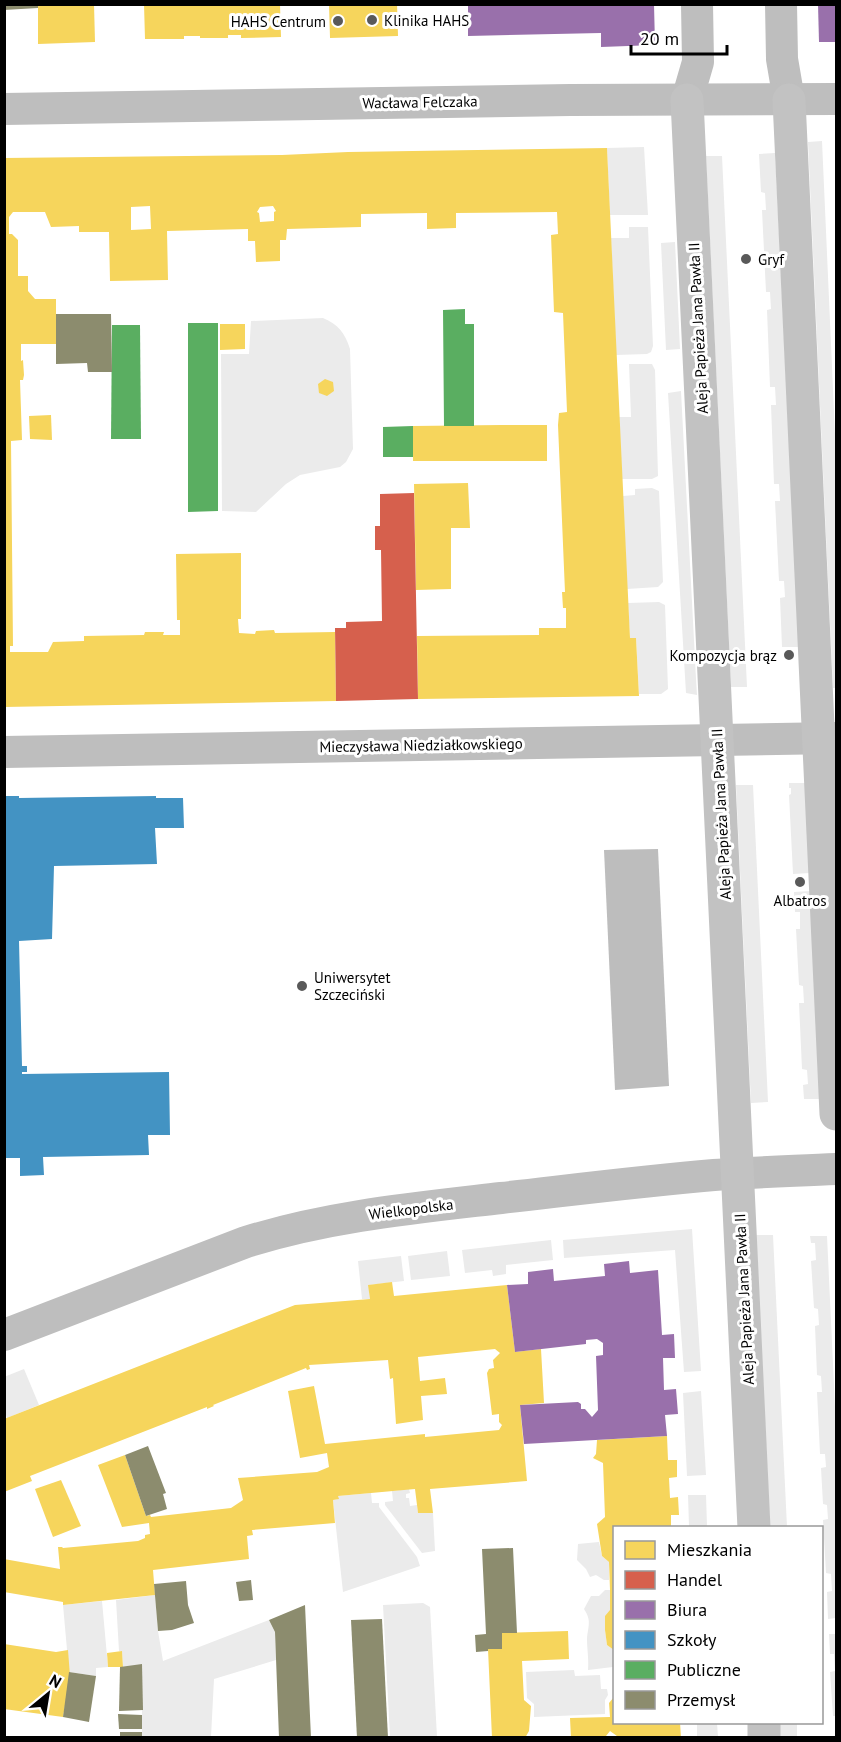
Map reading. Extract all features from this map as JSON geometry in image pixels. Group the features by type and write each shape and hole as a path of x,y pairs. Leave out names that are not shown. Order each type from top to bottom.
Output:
{"street":[{"path":"687,100 699,62 697,4"},
{"path":"781,4 782,60 789,100 828,738 837,1114"},
{"name":"Wacława Felczaka","path":"4,109 558,100 837,99"},
{"name":"Aleja Papieża Jana Pawła II","path":"687,100 754,1526"},
{"name":"Mieczysława Niedziałkowskiego","path":"4,752 828,738"},
{"name":"Wielkopolska","path":"4,1335 208,1256 309,1225 417,1207 617,1184 837,1169"}],"shaded area":[{"path":"822,141 836,457 836,688 833,688 808,142"},
{"path":"644,147 648,215 610,215 607,148"},
{"path":"775,153 799,647 782,647 780,598 785,597 784,581 779,581 775,501 780,501 779,484 774,484 771,405 776,405 775,387 770,387 767,310 771,309 770,292 766,292 762,210 766,210 765,193 761,192 759,154"},
{"path":"706,156 722,156 747,687 731,687"},
{"path":"629,227 648,227 653,346 651,352 647,354 616,355 611,238 629,238"},
{"path":"675,242 680,349 666,350 661,243"},
{"path":"323,318 340,330 350,349 353,449 346,462 340,467 300,475 286,484 256,512 222,511 221,354 249,354 251,321"},
{"path":"629,364 652,364 655,370 658,476 652,479 622,479 619,417 631,417"},
{"path":"681,391 697,695 686,693 668,393"},
{"path":"652,488 659,491 663,582 658,587 627,589 623,496 635,495 635,489"},
{"path":"659,602 665,605 668,689 661,694 639,694 636,638 630,638 628,603"},
{"path":"789,783 805,783 810,873 793,874"},
{"path":"736,785 753,785 768,1102 751,1103"},
{"path":"658,849 669,1086 615,1090 604,850"},
{"path":"811,891 820,1099 804,1099 803,1085 808,1084 807,1070 802,1069 799,1003 804,1003 803,986 799,985 796,929 800,929 800,912 795,912 794,892"},
{"path":"692,1229 701,1371 684,1372 675,1250 564,1258 563,1240"},
{"path":"756,1235 773,1235 787,1526 770,1526"},
{"path":"810,1236 827,1236 836,1428 836,1618 828,1619 827,1592 832,1591 831,1574 826,1573 823,1520 828,1519 827,1505 823,1504 821,1468 826,1467 825,1454 820,1454 817,1392 822,1392 821,1376 817,1375 815,1326 819,1325 818,1309 814,1308 811,1261 816,1260 815,1243 811,1243"},
{"path":"551,1240 553,1260 506,1265 506,1274 493,1276 492,1270 465,1273 462,1250"},
{"path":"447,1251 450,1276 411,1280 408,1256"},
{"path":"401,1256 404,1281 369,1285 370,1299 362,1299 358,1261"},
{"path":"24,1369 39,1405 7,1418 4,1377"},
{"path":"701,1391 706,1475 687,1476 683,1393"},
{"path":"409,1489 410,1493 406,1494 406,1498 409,1498 410,1506 417,1505 418,1513 433,1513 435,1551 422,1553 385,1505 385,1502 393,1501 392,1491"},
{"path":"371,1493 372,1503 379,1503 379,1507 417,1557 420,1566 343,1592 333,1500 338,1499 338,1496"},
{"path":"688,1495 706,1495 707,1526 689,1526"},
{"path":"599,1542 602,1556 609,1562 609,1580 596,1575 590,1577 577,1560 578,1544"},
{"path":"605,1590 610,1590 610,1610 605,1630 607,1645 613,1649 613,1667 588,1670 589,1620 584,1609 591,1596 599,1596"},
{"path":"155,1595 163,1661 269,1620 275,1632 276,1660 214,1679 211,1737 142,1737 142,1665 123,1667 122,1651 119,1651 116,1600"},
{"path":"102,1601 108,1667 96,1668 96,1676 69,1672 63,1605"},
{"path":"423,1603 430,1607 437,1737 390,1737 383,1605"},
{"path":"829,1634 836,1634 836,1716 833,1716 830,1672 835,1671 834,1654 830,1654"},
{"path":"574,1670 575,1676 600,1675 601,1689 607,1689 608,1695 605,1700 605,1714 534,1717 534,1704 527,1698 526,1672"},
{"path":"697,1724 717,1724 718,1737 697,1737"},
{"path":"779,1724 797,1724 797,1737 780,1737"}],"building: Mieszkania":[{"path":"38,4 94,4 95,42 38,44"},
{"path":"144,4 280,4 281,37 241,38 241,35 228,35 228,38 184,36 184,39 145,39"},
{"name":"Klinika HAHS","path":"329,4 397,4 398,36 330,38"},
{"path":"607,148 630,638 636,638 639,696 418,699 417,636 539,635 539,628 566,628 566,608 563,608 562,592 565,592 558,425 559,413 567,412 563,313 554,312 551,235 558,234 557,212 456,213 456,228 427,229 427,213 361,214 361,227 287,229 286,240 280,240 280,261 256,262 255,241 248,241 248,229 167,231 168,280 110,281 109,232 79,232 79,226 51,227 45,212 13,212 9,217 9,234 18,240 18,276 28,276 28,291 35,299 56,299 56,344 21,344 24,375 23,380 20,380 22,440 11,441 13,646 10,646 10,652 48,652 53,642 84,641 84,636 144,635 145,632 180,635 180,620 177,620 176,554 241,553 239,633 255,634 256,631 274,630 275,633 335,632 336,701 4,707 4,158 282,155","holes":["150,206 151,229 131,230 131,207","273,206 276,211 274,221 260,222 257,212 260,207"]},
{"path":"220,324 245,324 245,349 220,350"},
{"path":"325,379 333,382 334,391 327,396 319,393 318,384"},
{"path":"51,415 52,440 30,439 29,416"},
{"path":"547,425 547,461 413,461 413,426"},
{"path":"468,483 470,528 451,528 451,589 416,590 414,484"},
{"path":"392,1282 394,1296 507,1285 515,1352 541,1349 544,1403 520,1405 527,1481 430,1489 433,1513 418,1513 415,1489 338,1496 339,1499 333,1500 335,1523 252,1530 253,1535 247,1536 249,1559 153,1570 155,1595 63,1605 63,1602 4,1592 4,1559 60,1569 58,1547 138,1541 150,1534 149,1523 122,1527 98,1465 125,1455 146,1516 151,1517 231,1508 243,1500 238,1478 317,1472 329,1467 327,1453 300,1458 288,1391 314,1386 325,1444 425,1434 425,1437 499,1430 502,1425 499,1422 499,1414 492,1415 487,1373 489,1369 494,1368 493,1360 500,1353 495,1349 418,1357 420,1381 445,1378 447,1394 421,1396 423,1420 396,1424 393,1378 390,1379 388,1360 309,1365 310,1369 306,1368 207,1409 207,1407 30,1476 32,1481 4,1492 4,1419 295,1305 370,1299 368,1285"},
{"path":"667,1436 668,1460 677,1460 677,1477 669,1478 670,1498 678,1497 679,1515 671,1515 671,1526 613,1526 613,1649 607,1645 605,1630 605,1616 610,1610 609,1562 602,1556 597,1524 605,1517 603,1463 593,1458 596,1454 597,1440"},
{"path":"61,1480 81,1526 53,1537 35,1489"},
{"path":"568,1631 569,1659 522,1661 524,1700 531,1706 529,1731 525,1738 492,1738 488,1649 502,1649 502,1633"},
{"path":"4,1644 56,1652 68,1650 70,1676 63,1717 4,1709"},
{"path":"122,1651 123,1667 108,1667 107,1653"},
{"path":"613,1698 613,1724 680,1724 681,1738 617,1738 610,1731 606,1736 571,1738 570,1718 610,1717 609,1703"}],"building: Handel":[{"path":"414,493 418,699 336,701 335,628 346,628 346,622 382,621 381,550 375,550 375,526 380,526 380,494"}],"building: Biura":[{"path":"468,4 654,4 655,45 601,47 601,33 468,36"},
{"path":"818,4 836,4 836,42 819,42"},
{"path":"629,1261 630,1273 658,1270 662,1335 674,1334 675,1358 663,1358 664,1390 676,1389 678,1414 665,1415 667,1436 524,1444 520,1405 578,1402 581,1404 581,1409 585,1409 592,1417 598,1410 596,1356 603,1355 603,1343 597,1339 586,1340 586,1344 515,1352 507,1285 528,1284 528,1272 553,1269 554,1281 605,1276 604,1264"}],"building: Szkoły":[{"path":"4,796 19,796 19,798 156,796 156,798 183,798 184,828 155,828 157,864 54,866 52,939 19,941 22,1066 27,1066 27,1072 22,1072 22,1074 169,1072 170,1135 148,1135 149,1155 43,1157 44,1175 20,1176 20,1158 4,1158"}],"building: Publiczne":[{"path":"465,309 465,324 474,324 474,426 444,426 443,310"},
{"path":"188,323 218,323 218,511 188,512"},
{"path":"112,325 140,325 141,439 111,439"},
{"path":"413,426 413,457 383,457 383,427"}],"building: Przemysł":[{"path":"4,4 38,4 38,8 4,10"},
{"path":"56,314 111,314 112,372 88,372 87,363 56,364"},
{"path":"148,1446 166,1493 163,1494 167,1509 146,1516 125,1455"},
{"path":"513,1548 517,1633 502,1633 502,1649 476,1652 475,1635 486,1634 482,1549"},
{"path":"251,1580 253,1600 239,1601 236,1582"},
{"path":"186,1581 188,1605 194,1623 172,1630 158,1631 154,1584"},
{"path":"305,1605 311,1738 279,1738 275,1632 269,1620"},
{"path":"382,1619 388,1738 357,1738 351,1620"},
{"path":"142,1664 143,1710 119,1711 120,1667"},
{"path":"69,1672 96,1676 89,1722 63,1717"},
{"path":"118,1714 142,1715 142,1729 119,1729"},
{"path":"120,1732 142,1732 142,1738 120,1738"}],"place":[{"name":"Klinika HAHS","path":"372,20"},
{"name":"HAHS Centrum","path":"338,21"},
{"name":"Gryf","path":"746,259"},
{"name":"Kompozycja brąz","path":"789,655"},
{"name":"Albatros","path":"800,882"},
{"name":"Uniwersytet Szczeciński","path":"302,986"}]}
